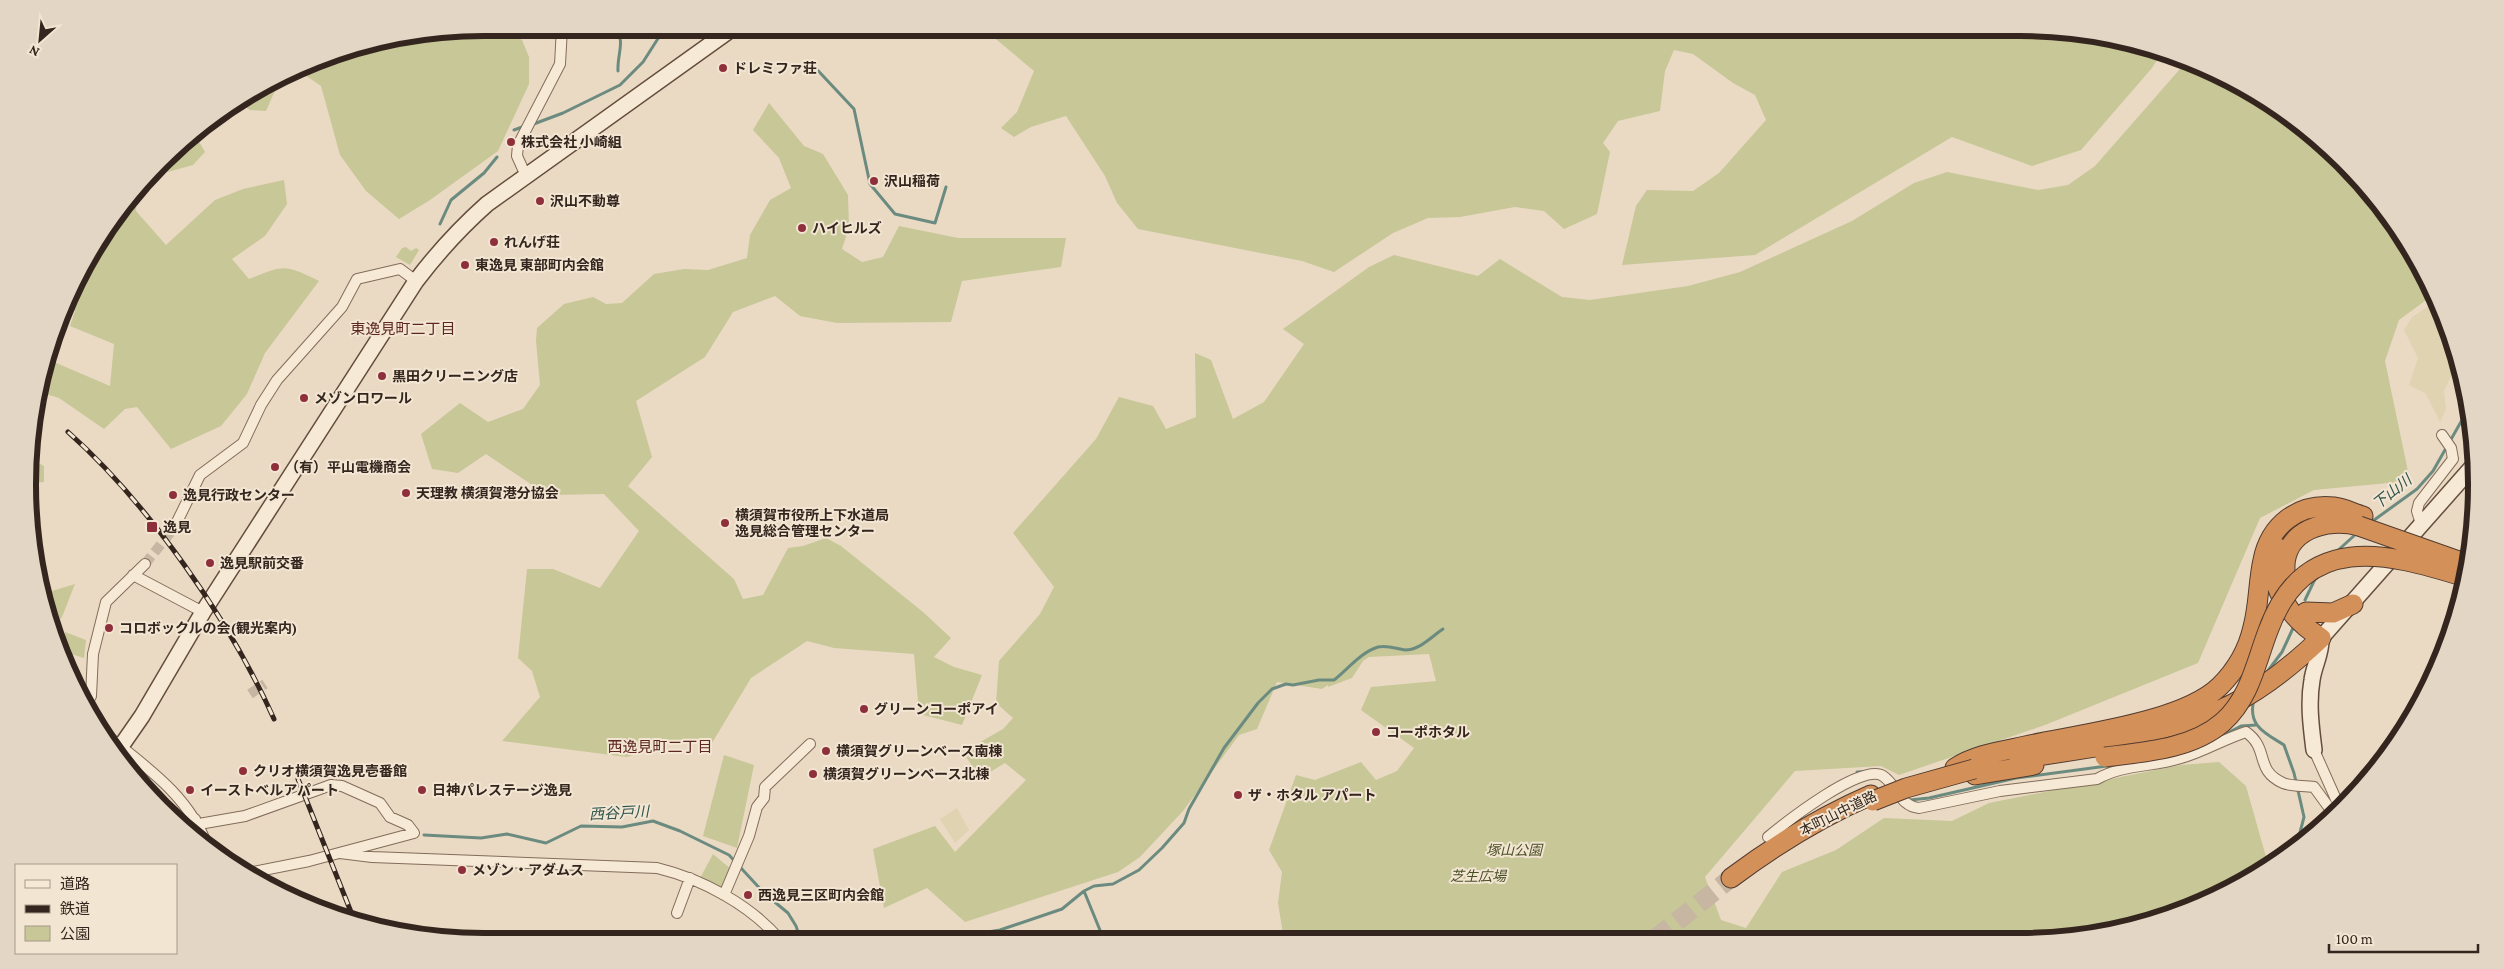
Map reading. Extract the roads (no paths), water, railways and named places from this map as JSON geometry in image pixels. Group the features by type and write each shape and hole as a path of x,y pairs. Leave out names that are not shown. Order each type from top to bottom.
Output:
{"highway":[{"path":"1970,767 2003,750 2166,714 2197,703 2219,686 2232,673 2249,642 2254,626 2263,560 2268,545 2283,522 2301,510 2314,507 2334,507 2361,521 2461,561"},
{"path":"2321,643 2304,628 2286,606 2276,586 2275,556 2284,537 2292,528 2313,516 2329,513 2361,521 2462,553"},
{"path":"2321,643 2306,612 2294,598 2286,581 2285,565 2290,550 2300,535 2314,526 2330,522 2361,521"},
{"path":"1970,767 2105,757 2177,745 2205,734 2223,722 2246,691 2279,606 2294,585 2322,565 2350,557 2378,555 2412,561 2458,576"},
{"path":"2306,612 2333,614 2353,604"},
{"path":"1970,767 2172,734 2243,703 2264,691 2321,643"},
{"name":"本町山中道路","path":"1732,880 1784,840 1843,807 1970,767"}],"street":[{"path":"526,176 518,156 518,145 560,64 562,36"},
{"path":"121,747 142,716 204,612 416,281 462,227 526,176 723,36"},
{"path":"174,528 200,475 243,443 261,405 277,380 342,307 357,279 400,269 416,281"},
{"path":"2421,524 2417,511 2419,503 2453,460 2451,448 2442,436"},
{"path":"2337,800 2314,750 2310,707 2311,683 2321,643 2421,524 2468,472"},
{"path":"2321,643 2359,610 2468,487"},
{"path":"90,698 93,654 106,602 145,564"},
{"path":"133,575 204,612"},
{"path":"1768,837 1807,806 1838,788 1871,774 1884,777 1906,805 1919,808 2000,791 2097,779 2110,771 2181,758 2224,739 2246,732 2256,739 2261,750 2264,767 2269,774 2284,784 2314,787 2329,808"},
{"path":"724,895 749,836 757,807 764,798 765,786 810,744"},
{"path":"130,758 174,791 197,821 201,832"},
{"path":"191,823 246,816 331,784 342,786 380,803 390,817 408,825 414,833 340,853 257,871"},
{"path":"340,853 372,857 657,868 690,878 724,895 763,921 774,933"},
{"path":"677,913 690,878"}],"waterway":[{"path":"618,71 621,43 619,36"},
{"path":"531,125 563,113 620,85 643,62 661,36"},
{"path":"809,61 854,109 870,184 895,214 935,223 946,187"},
{"path":"514,130 525,126"},
{"path":"440,224 451,200 484,173 497,157"},
{"name":"下山川","path":"2370,523 2417,489 2433,471 2462,420 2462,413"},
{"name":"下山川","path":"2334,554 2357,533"},
{"name":"下山川","path":"2305,600 2315,579"},
{"name":"下山川","path":"2267,672 2282,652 2294,626"},
{"path":"1084,891 1094,886 1113,884 1139,870 1162,848 1184,823 1189,809 1224,748 1258,703 1272,689 1286,684 1293,685 1319,680 1334,680 1372,649 1386,646 1405,650 1416,648 1443,629"},
{"name":"下山川","path":"2254,699 2252,708 2255,722 2264,732 2284,745 2294,773 2304,817 2300,834"},
{"path":"2214,740 2241,726 2256,725"},
{"path":"1910,800 1929,798 2016,778 2107,766"},
{"path":"1857,772 1882,771"},
{"name":"西谷戸川","path":"424,835 481,838 507,834 546,843 581,826 622,827 653,821 680,831 729,855 765,894 788,913 798,933"},
{"name":"西谷戸川","path":"982,933 1000,930 1062,909 1084,891 1101,933"}],"tunnel":[{"path":"145,564 174,528"},
{"path":"250,694 265,684"},
{"path":"1662,933 1731,878"}],"railway":[{"path":"68,432 128,493 185,566 235,643 274,719"},
{"path":"298,779 351,912"}],"place":[{"name":"ドレミファ荘","path":"723,68"},
{"name":"株式会社 小崎組","path":"511,142"},
{"name":"沢山稲荷","path":"874,181"},
{"name":"沢山不動尊","path":"540,201"},
{"name":"ハイヒルズ","path":"802,228"},
{"name":"れんげ荘","path":"494,242"},
{"name":"東逸見 東部町内会館","path":"465,265"},
{"name":"黒田クリーニング店","path":"382,376"},
{"name":"メゾンロワール","path":"304,398"},
{"name":"（有）平山電機商会","path":"275,467"},
{"name":"天理教 横須賀港分協会","path":"406,493"},
{"name":"逸見行政センター","path":"173,495"},
{"name":"横須賀市役所上下水道局 逸見総合管理センター","path":"725,523"},
{"name":"逸見","path":"152,527"},
{"name":"逸見駅前交番","path":"210,563"},
{"name":"コロボックルの会(観光案内)","path":"109,628"},
{"name":"グリーンコーポアイ","path":"864,709"},
{"name":"コーポホタル","path":"1376,732"},
{"name":"横須賀グリーンベース南棟","path":"826,751"},
{"name":"クリオ横須賀逸見壱番館","path":"243,771"},
{"name":"横須賀グリーンベース北棟","path":"813,774"},
{"name":"イーストベルアパート","path":"190,790"},
{"name":"日神パレステージ逸見","path":"422,790"},
{"name":"ザ・ホタル アパート","path":"1238,795"},
{"name":"メゾン・アダムス","path":"462,870"},
{"name":"西逸見三区町内会館","path":"748,895"}],"district":[{"name":"東逸見町二丁目","path":"403,329"},
{"name":"西逸見町二丁目","path":"660,747"}],"park label":[{"name":"塚山公園","path":"1514,850"},
{"name":"芝生広場","path":"1478,876"}]}
